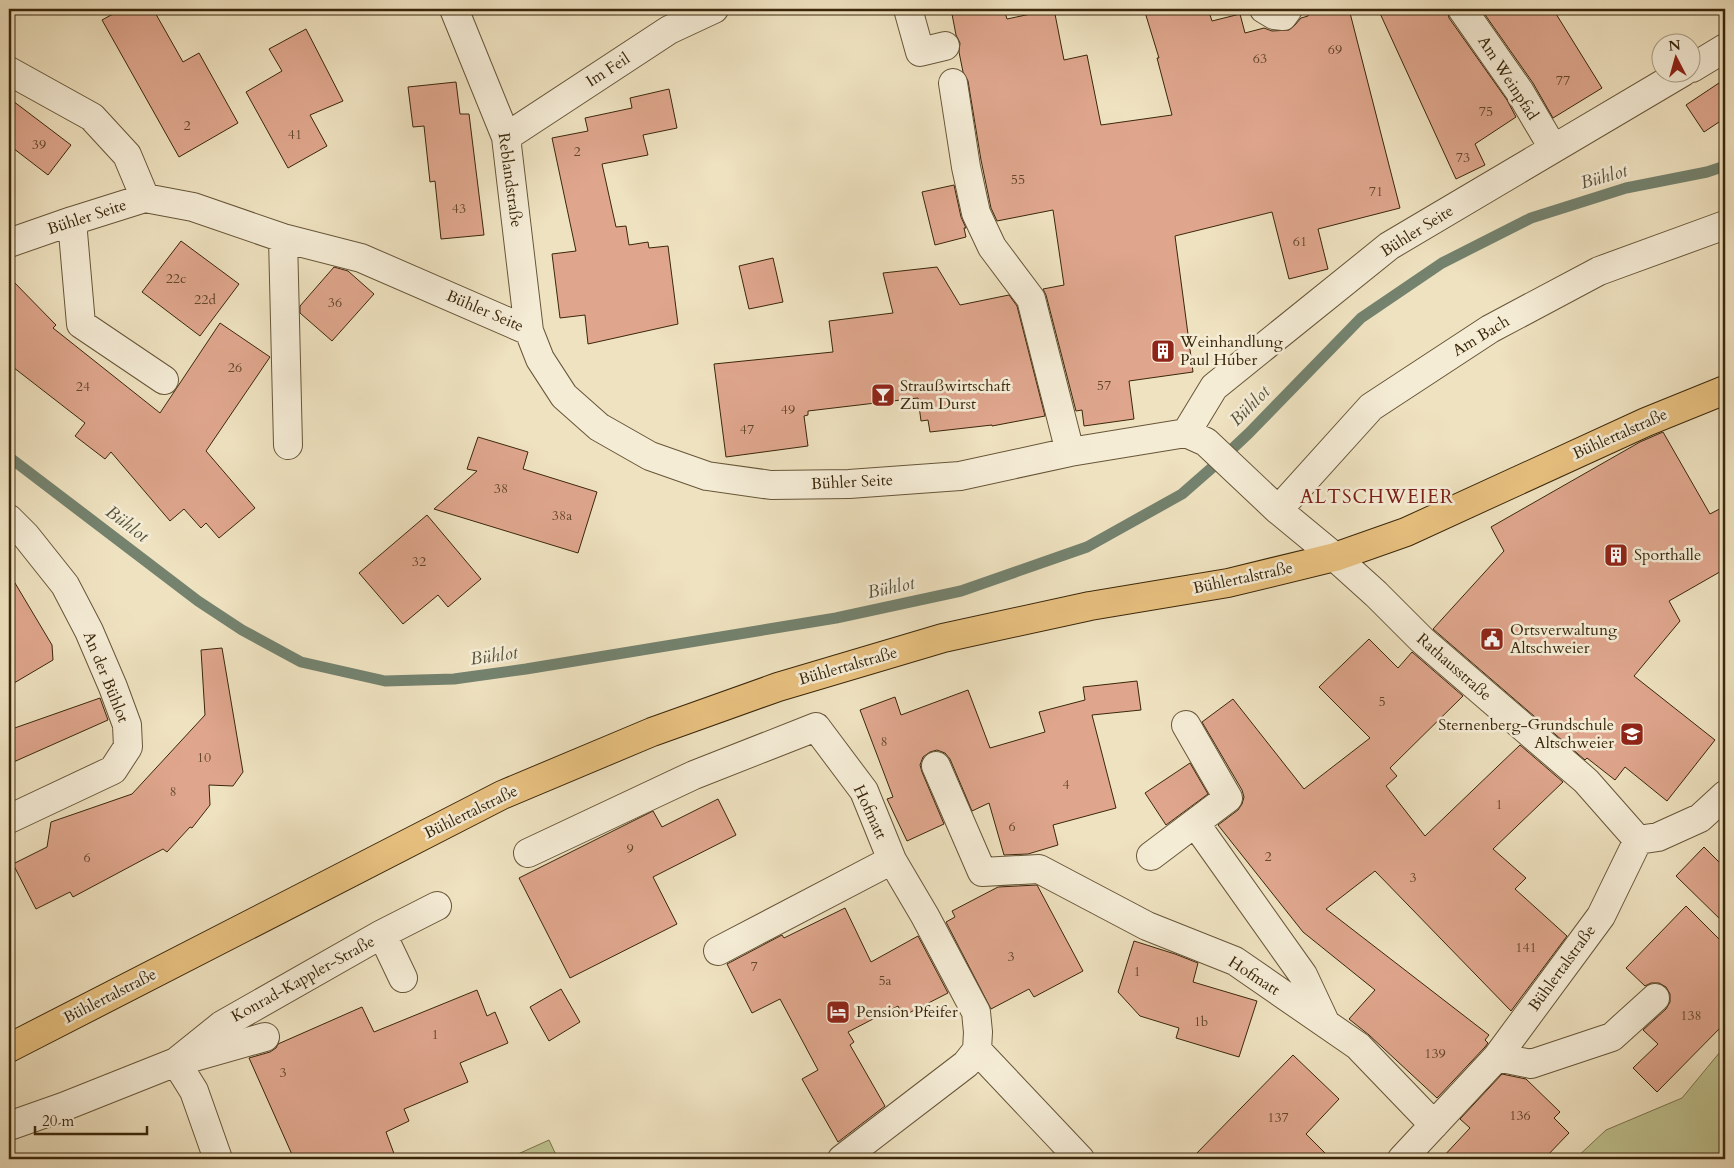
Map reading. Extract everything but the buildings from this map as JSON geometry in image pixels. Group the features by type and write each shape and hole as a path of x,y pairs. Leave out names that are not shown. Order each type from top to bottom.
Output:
{"main road":[{"name":"Bühlertalstraße","path":"9,1048 502,795 652,732 778,687 943,638 1090,606 1228,583 1335,557 1406,532 1646,422 1725,390"}],"street":[{"name":"Reblandstraße","path":"454,9 506,137 529,331"},
{"name":"Im Feil","path":"506,137 669,30 714,9"},
{"path":"908,9 920,52 945,46"},
{"path":"1264,9 1274,15 1283,16 1288,9"},
{"name":"Am Weinpfad","path":"1462,9 1520,92 1553,148"},
{"path":"1702,62 1725,48"},
{"path":"9,71 92,117 127,154 145,198"},
{"name":"Bühler Seite","path":"9,244 72,221 145,198 194,207 283,238 361,258 529,331 540,359 564,396 600,426 650,456 707,476 771,485 849,484 960,476 1070,452 1196,438 1214,387 1389,246 1666,82"},
{"path":"953,83 966,167 976,213 992,247 1031,299 1070,452"},
{"path":"72,221 81,324 164,380"},
{"name":"Am Bach","path":"1278,510 1371,407 1490,328 1599,271 1725,225"},
{"path":"283,238 288,445"},
{"path":"1196,438 1335,557"},
{"name":"An der Bühlot","path":"9,519 26,536 65,585 89,631 113,687 127,726 128,747 113,770 9,819"},
{"name":"Rathausstraße","path":"1335,557 1376,594 1422,640 1586,781 1638,840"},
{"path":"1151,856 1228,798 1186,725"},
{"name":"Hofmatt","path":"528,853 694,775 816,727 864,791 892,860 926,916 976,1012 977,1050"},
{"name":"Hofmatt","path":"936,766 982,872 1039,870 1147,926 1235,961 1358,1046 1434,1125"},
{"path":"1638,840 1658,837 1700,818 1725,795"},
{"path":"1195,823 1303,974 1326,1025"},
{"name":"Bühlertalstraße","path":"1402,1159 1497,1057 1601,916 1638,840"},
{"path":"718,951 892,860"},
{"name":"Konrad-Kappler-Straße","path":"9,1126 63,1107 176,1062 222,1025 382,934 437,906"},
{"path":"382,934 403,978"},
{"path":"1497,1057 1532,1064 1612,1037 1655,998"},
{"path":"218,1159 194,1091 176,1062 265,1037"},
{"path":"842,1159 966,1064 977,1050 1080,1159"}],"green space":[{"path":"1725,1046 1725,1159 1575,1159 1606,1130 1682,1098"},
{"path":"549,1140 558,1159 507,1159"}],"waterway":[{"name":"Bühlot","path":"9,457 198,601 242,630 301,662 385,681 454,679 526,669 836,618 961,591 1087,547 1182,494 1249,433 1361,318 1442,263 1531,218 1626,188 1707,172 1725,166"}],"place":[{"name":"Weinhandlung Paul Huber","path":"1163,351"},
{"name":"Straußwirtschaft Zum Durst","path":"883,395"},
{"name":"Sporthalle","path":"1616,555"},
{"name":"Ortsverwaltung Altschweier","path":"1492,639"},
{"name":"Sternenberg-Grundschule Altschweier","path":"1632,734"},
{"name":"Pension Pfeifer","path":"838,1012"}],"district":[{"name":"ALTSCHWEIER","path":"1377,497"}]}
